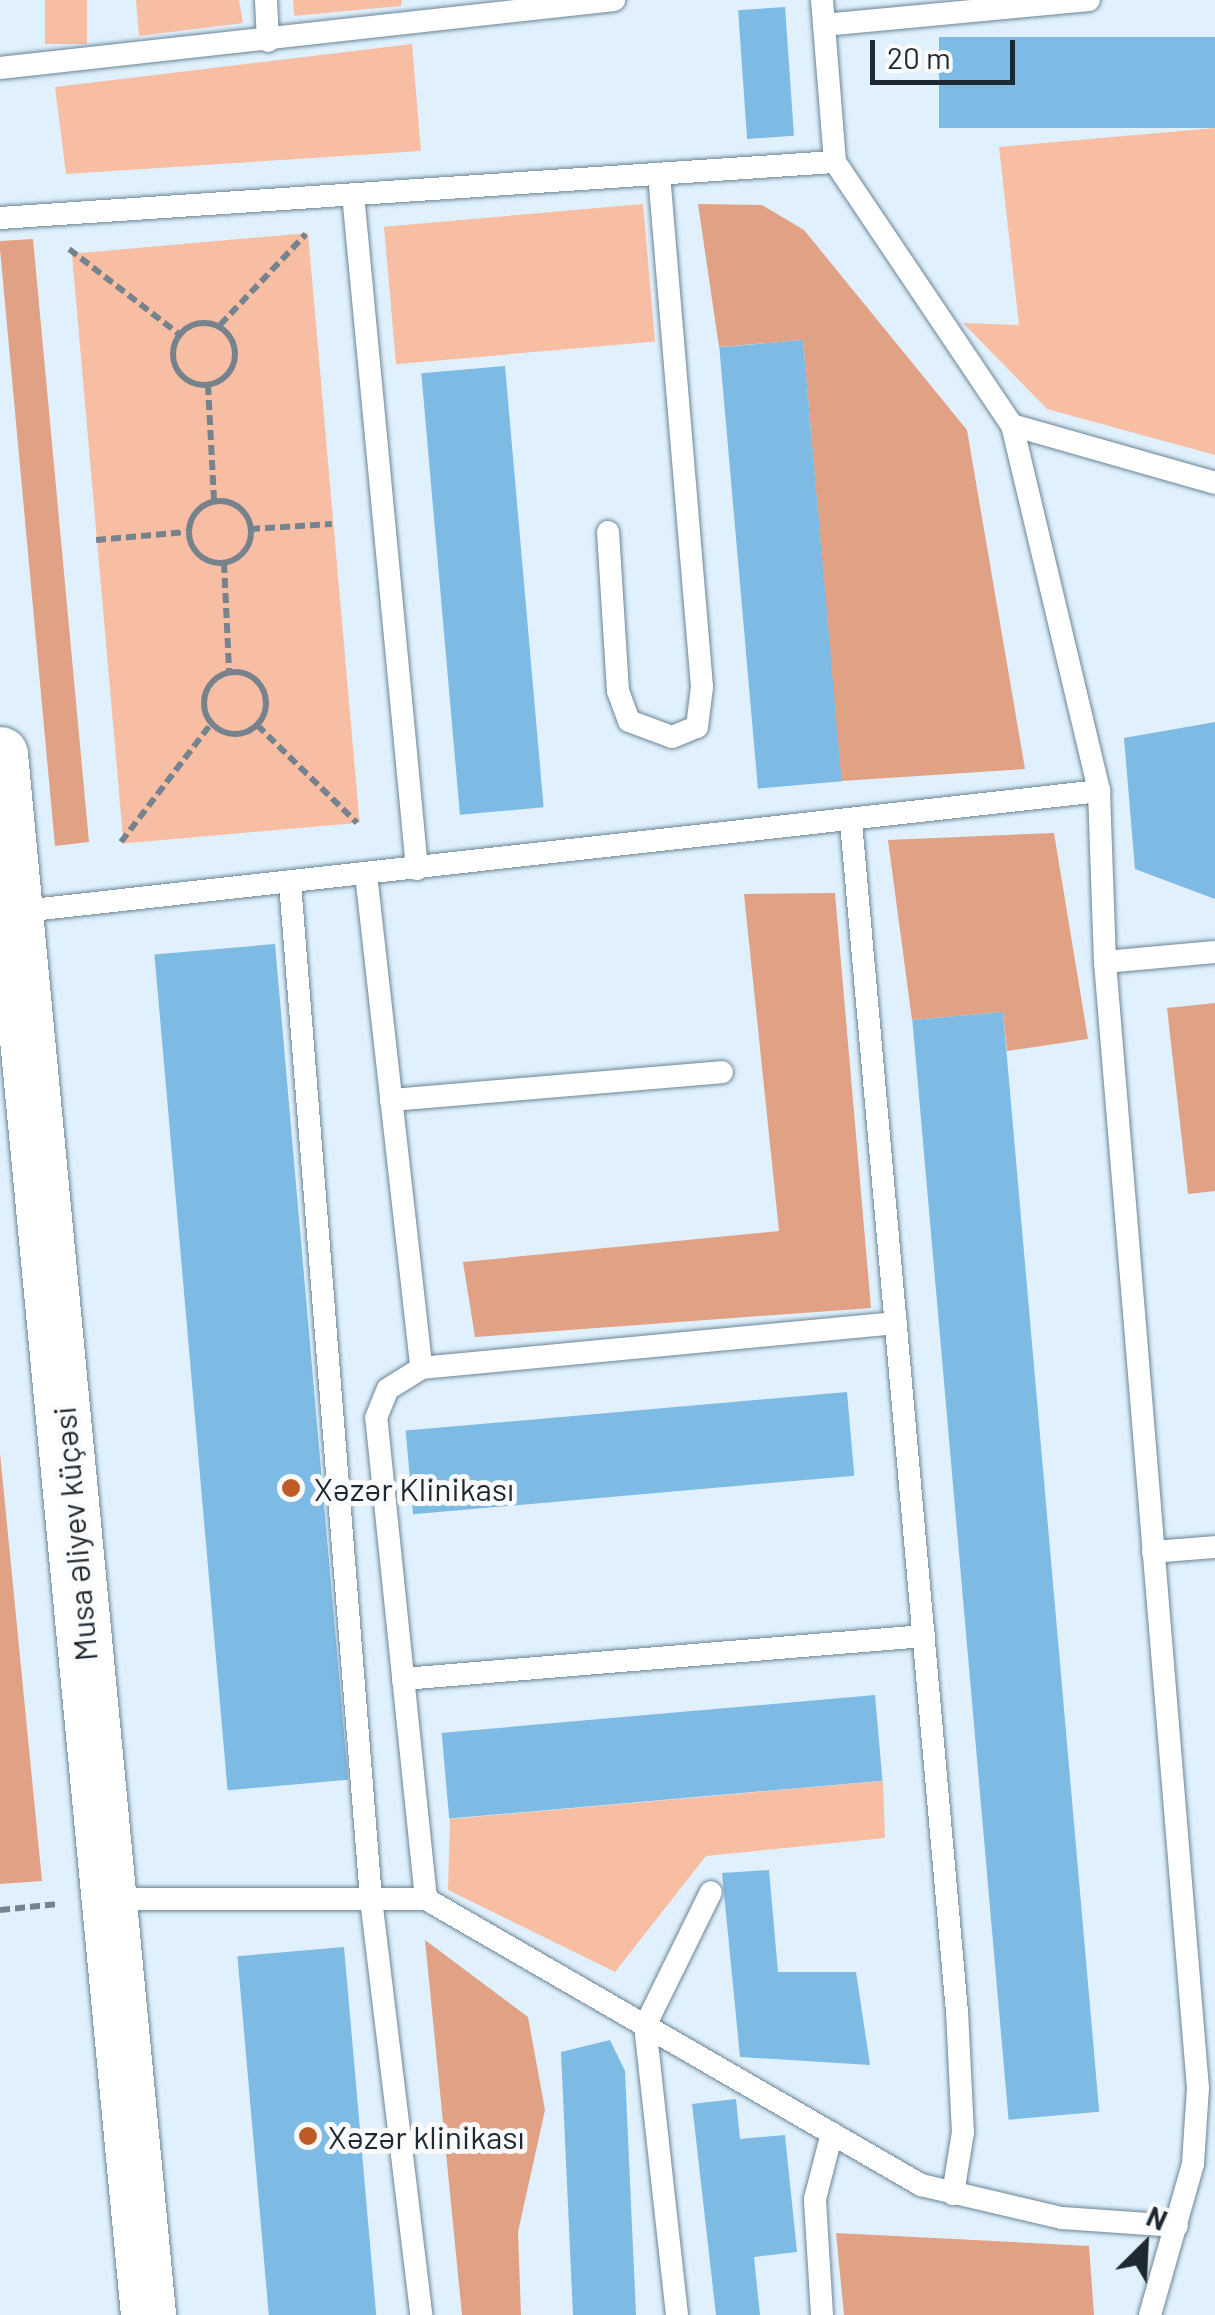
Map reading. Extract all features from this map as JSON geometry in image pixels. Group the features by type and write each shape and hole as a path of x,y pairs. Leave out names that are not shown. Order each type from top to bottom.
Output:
{"street":[{"name":"Musa Əliyev küçəsi","path":"0,754 148,2315"}],"lane":[{"path":"266,0 268,41"},
{"path":"0,68 614,0"},
{"path":"822,0 834,162 1012,425 1099,791 1105,962 1198,2088 1193,2164 1150,2315"},
{"path":"824,25 1022,3 1089,0"},
{"path":"10,218 834,162"},
{"path":"608,532 618,692 629,721 672,737 697,727 702,687 658,174"},
{"path":"353,194 418,869"},
{"path":"1012,425 1215,483"},
{"path":"14,912 851,822 1099,791"},
{"path":"851,822 924,1636 962,2115 953,2194"},
{"path":"366,874 421,1368"},
{"path":"290,883 371,1898 421,2315"},
{"path":"1105,962 1215,952"},
{"path":"391,1100 722,1072"},
{"path":"426,1899 376,1418 388,1389 421,1368 896,1323"},
{"path":"1153,1552 1215,1547"},
{"path":"403,1679 924,1636"},
{"path":"676,2315 645,2026 711,1892"},
{"path":"108,1898 426,1899 922,2185 1062,2218 1177,2226"},
{"path":"822,2315 814,2199 832,2133"}],"path":[{"path":"220,326 353,194"},
{"path":"10,218 179,334"},
{"path":"198,323 220,326 234,342 235,365 221,382 208,385 180,376 172,354 179,334 198,323"},
{"path":"208,385 214,501"},
{"path":"214,501 235,504 250,530 250,543 236,560 224,563 195,554 187,532 194,512 214,501"},
{"path":"250,530 332,524"},
{"path":"96,540 187,532"},
{"path":"224,563 229,672"},
{"path":"229,672 251,675 265,692 266,714 258,725 230,736 211,724 202,704 210,683 229,672"},
{"path":"120,842 211,724"},
{"path":"258,725 356,823"}],"shaded area":[{"path":"45,0 87,0 87,44 45,44"},
{"path":"136,0 239,0 243,23 139,36"},
{"path":"293,0 402,0 401,6 294,16"},
{"path":"412,44 421,151 66,174 55,87"},
{"path":"1215,128 1215,455 1047,409 963,323 1019,325 999,147"},
{"path":"643,204 655,341 396,364 384,227"},
{"path":"698,204 762,205 804,230 967,430 1025,769 841,781 803,340 719,347"},
{"path":"308,233 360,823 123,843 72,254"},
{"path":"33,239 89,842 55,846 0,249 0,241"},
{"path":"1054,833 1088,1039 1007,1051 1003,1012 912,1020 888,840"},
{"path":"835,893 871,1308 475,1337 463,1262 779,1231 744,894"},
{"path":"1215,1003 1215,1191 1188,1194 1167,1008"},
{"path":"0,1453 42,1881 0,1884"},
{"path":"883,1781 885,1838 706,1856 615,1972 448,1890 450,1819"},
{"path":"425,1940 528,2017 545,2110 518,2232 521,2315 462,2315"},
{"path":"836,2233 1089,2246 1094,2315 844,2315"}],"building":[{"path":"785,7 794,136 747,139 738,10"},
{"path":"939,37 1215,37 1215,128 939,128"},
{"path":"803,340 842,781 758,789 719,347"},
{"path":"505,366 544,807 460,815 421,373"},
{"path":"1215,722 1215,899 1135,869 1124,738"},
{"path":"275,944 348,1780 228,1790 154,955"},
{"path":"1003,1012 1099,2112 1009,2120 912,1020"},
{"path":"847,1392 854,1476 413,1514 406,1431"},
{"path":"875,1695 882,1781 449,1819 442,1733"},
{"path":"769,1870 778,1972 856,1972 870,2065 740,2057 722,1873"},
{"name":"Xəzər klinikası","path":"344,1947 376,2315 269,2315 237,1956"},
{"path":"610,2040 625,2071 636,2315 573,2315 561,2052"},
{"path":"736,2099 740,2139 785,2135 797,2252 754,2257 760,2315 716,2315 692,2104"}],"place":[{"name":"Xəzər Klinikası","path":"291,1488"},
{"name":"Xəzər klinikası","path":"308,2136"}]}
